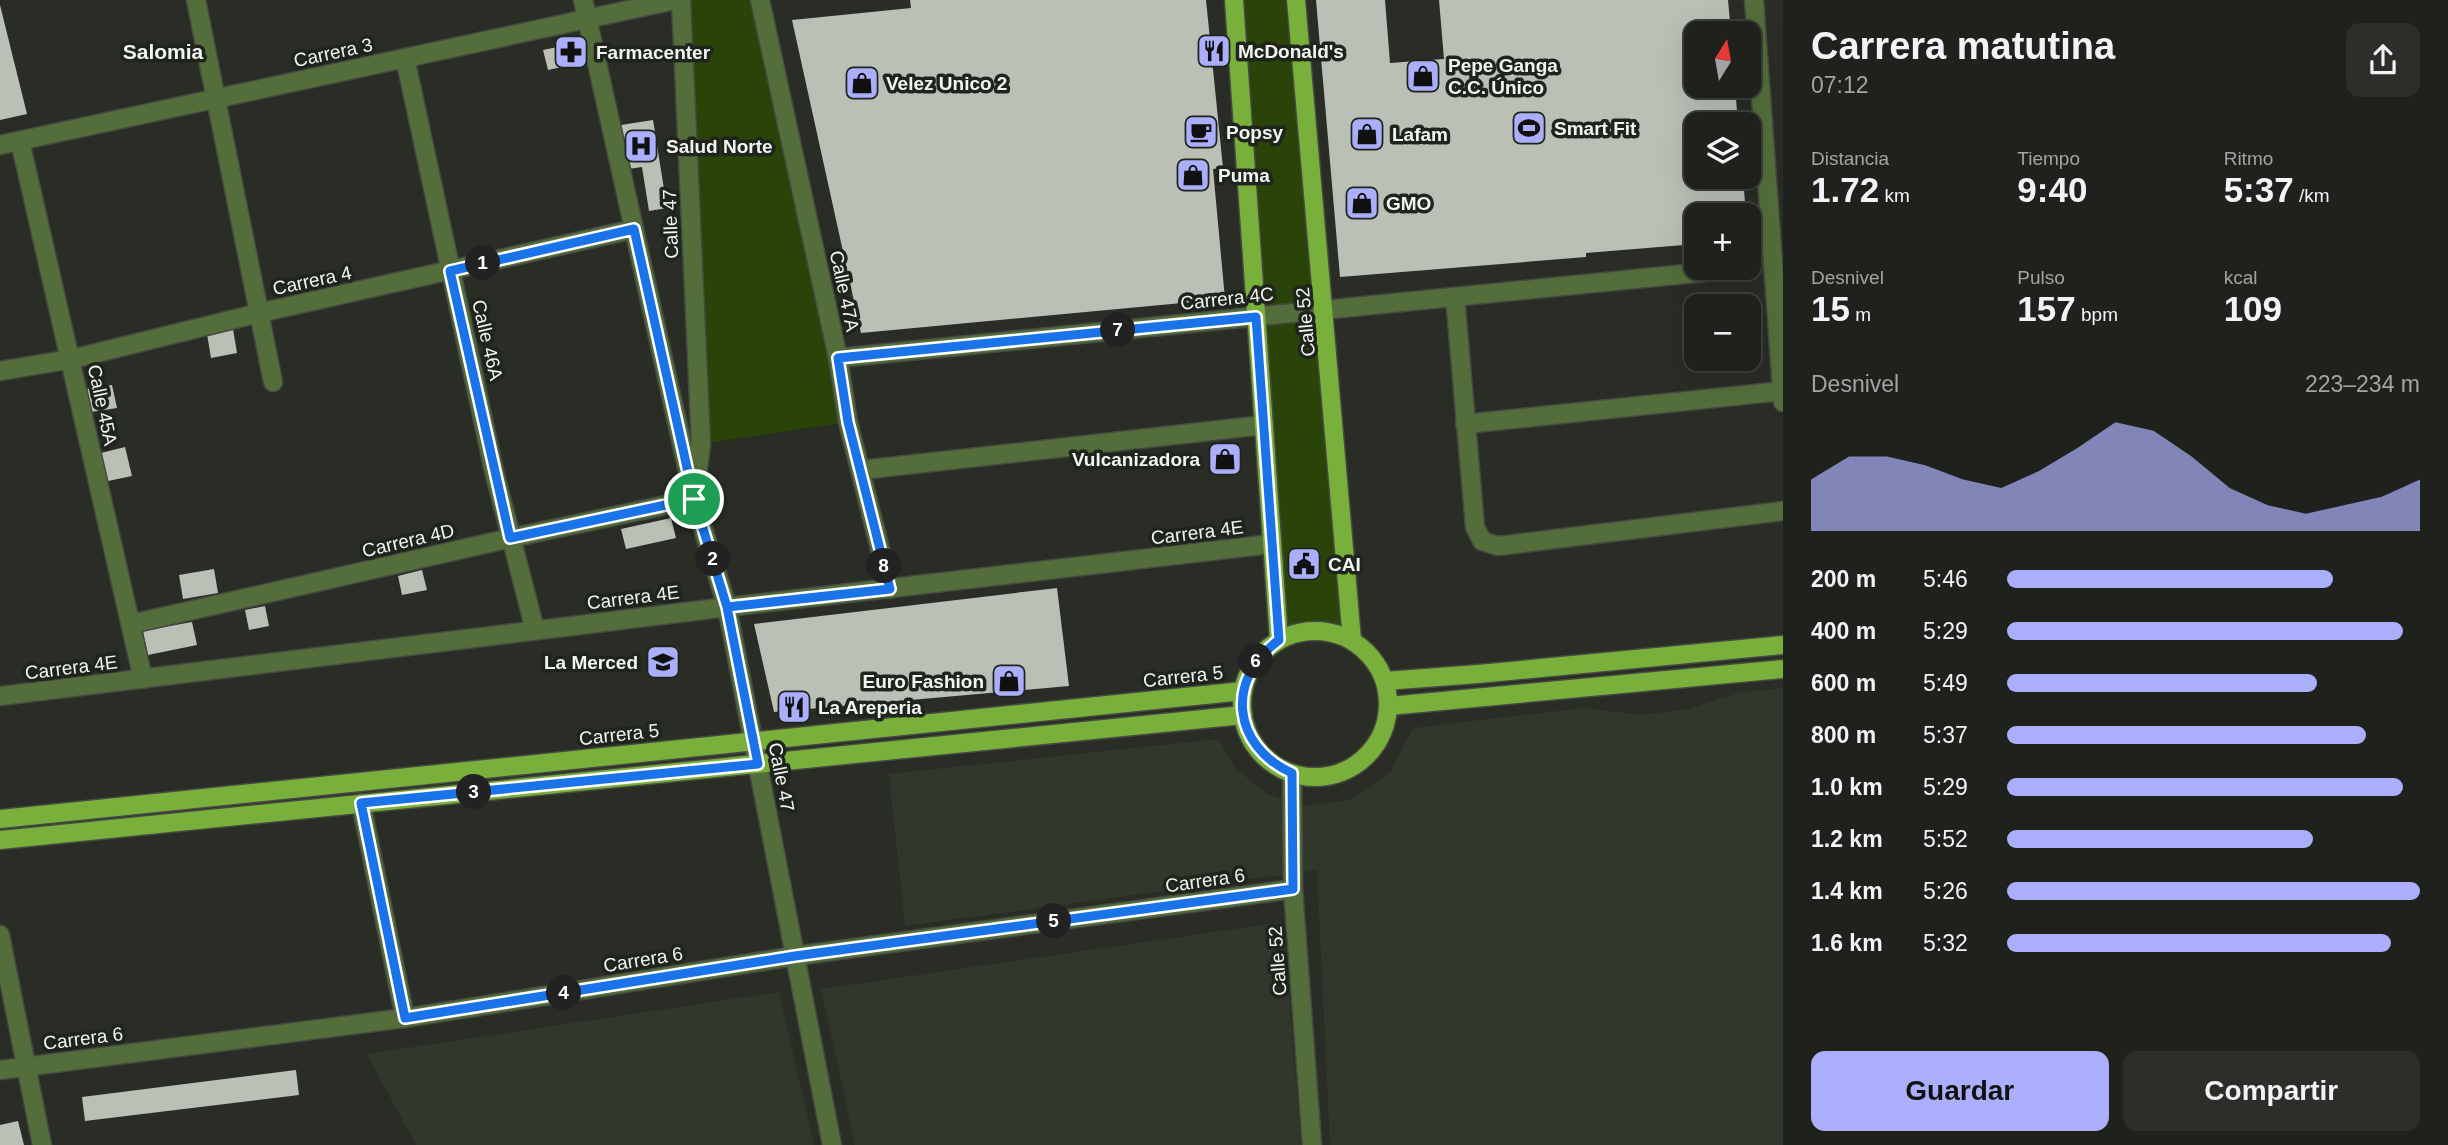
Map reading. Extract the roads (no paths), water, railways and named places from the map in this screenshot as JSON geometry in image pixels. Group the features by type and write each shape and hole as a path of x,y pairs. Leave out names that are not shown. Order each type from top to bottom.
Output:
{"main road":[{"path":"1234,0 1279,640"},
{"name":"Calle 52","path":"1296,0 1352,640"},
{"path":"1297,633 1334,633 1352,640 1366,651 1385,681 1389,706 1382,736 1364,759 1351,768 1322,777 1292,773 1277,766 1265,757 1251,737 1243,715 1243,691 1255,662 1266,649 1279,640 1297,633"},
{"path":"1385,681 1783,645"},
{"path":"1671,656 1674,679"},
{"path":"1389,706 1783,669"},
{"name":"Carrera 5","path":"0,818 1243,691"},
{"path":"0,840 1243,715"}],"street":[{"path":"196,0 273,382"},
{"path":"583,0 694,499"},
{"name":"Carrera 3","path":"0,145 675,0"},
{"name":"Calle 47","path":"681,0 701,444 694,499 727,607 832,1145"},
{"name":"Calle 47A","path":"760,0 838,358 848,422 890,589"},
{"path":"1465,424 1783,397 1778,265 1754,0"},
{"name":"Calle 46A","path":"405,58 510,538 535,631"},
{"name":"Calle 45A","path":"20,141 144,679"},
{"name":"Carrera 4","path":"0,371 72,359 259,313 634,229"},
{"name":"Carrera 4C","path":"838,358 1684,274"},
{"path":"1455,297 1475,527 1482,541 1498,546 1783,511"},
{"path":"861,470 1264,425"},
{"name":"Carrera 4D","path":"131,624 694,499"},
{"name":"Carrera 4E","path":"0,696 727,607 1272,544"},
{"name":"Calle 52","path":"1292,773 1293,889 1312,1145"},
{"path":"361,803 405,1018"},
{"name":"Carrera 6","path":"0,1070 405,1018 795,956 1293,889"},
{"path":"0,935 42,1145"}],"place":[{"name":"McDonald's","path":"1214,51"},
{"name":"Farmacenter","path":"571,52"},
{"name":"Pepe Ganga C.C. Único","path":"1423,76"},
{"name":"Velez Unico 2","path":"862,83"},
{"name":"Smart Fit","path":"1529,128"},
{"name":"Popsy","path":"1201,132"},
{"name":"Lafam","path":"1367,134"},
{"name":"Salud Norte","path":"641,146"},
{"name":"Puma","path":"1193,175"},
{"name":"GMO","path":"1362,203"},
{"name":"Vulcanizadora","path":"1225,459"},
{"name":"CAI","path":"1304,564"},
{"name":"La Merced","path":"663,662"},
{"name":"Euro Fashion","path":"1009,681"},
{"name":"La Areperia","path":"794,707"}],"district":[{"name":"Salomia","path":"163,52"}]}
